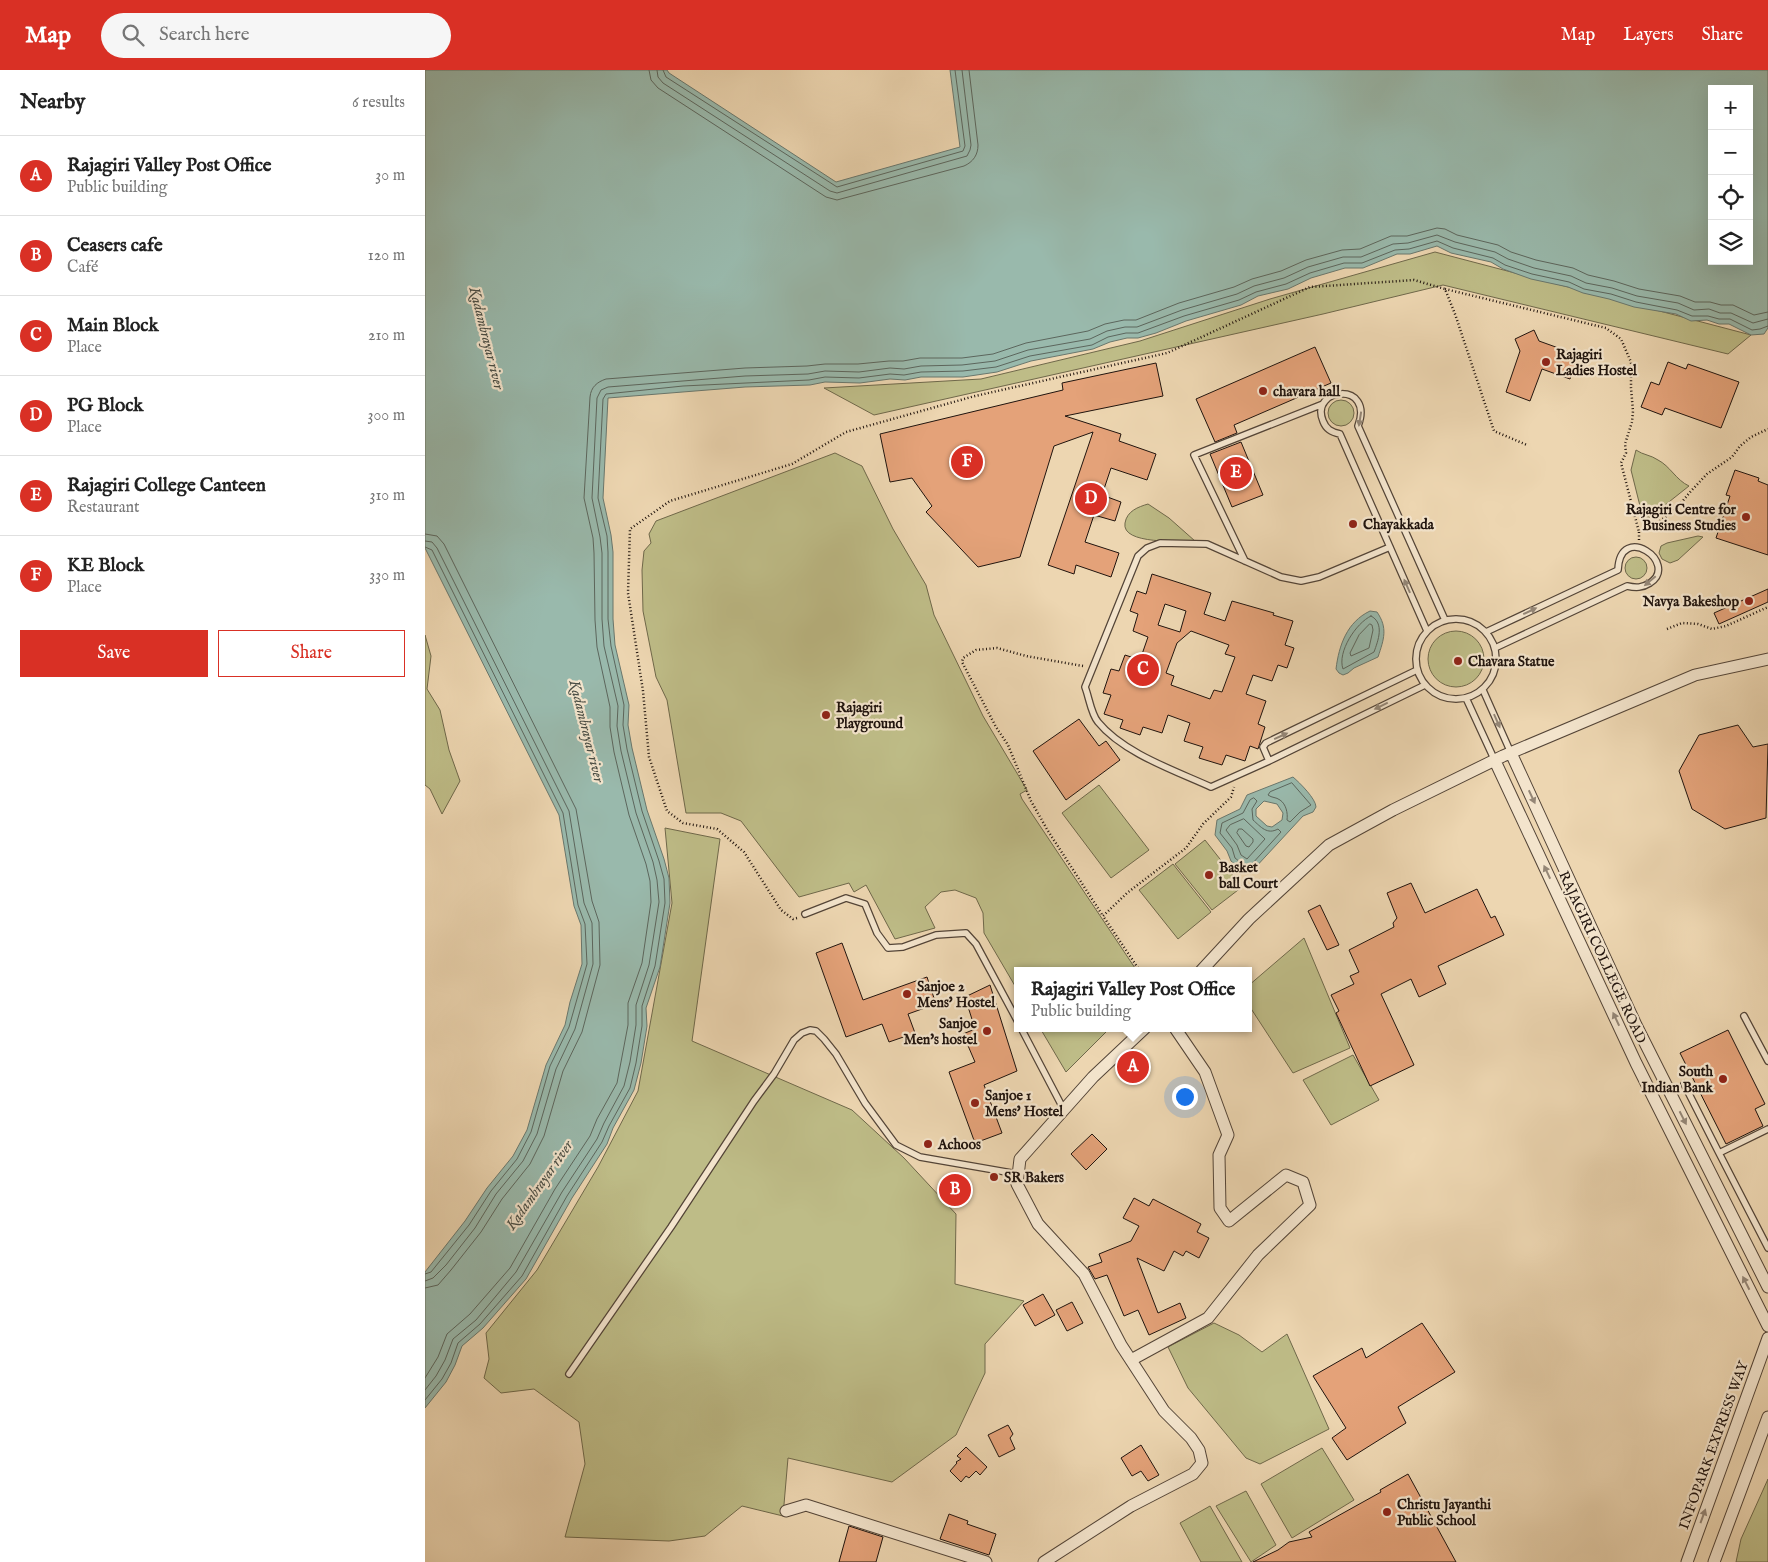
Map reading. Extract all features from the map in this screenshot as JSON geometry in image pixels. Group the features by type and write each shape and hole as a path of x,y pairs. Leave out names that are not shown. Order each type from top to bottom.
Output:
{"street":[{"path":"1205,967 1249,919 1329,845 1393,810 1511,753 1695,676 1768,659"},
{"name":"RAJAGIRI COLLEGE ROAD","path":"1511,753 1635,1025 1768,1287"},
{"name":"RAJAGIRI COLLEGE ROAD","path":"1495,761 1636,1063 1768,1326"},
{"path":"1044,1562 1131,1506 1193,1474 1203,1463 1199,1450 1191,1438 1164,1411 1121,1345 1084,1274 1038,1224 1017,1184 1019,1159 1093,1078 1141,1032"},
{"path":"1131,1360 1209,1318 1258,1255 1309,1205 1303,1182 1286,1175 1229,1221 1220,1208 1219,1199 1219,1155 1228,1135 1205,1072 1178,1032"},
{"name":"INFOPARK EXPRESS WAY","path":"1687,1562 1768,1338"},
{"path":"1714,1562 1768,1417"},
{"path":"786,1511 806,1505 985,1562"}],"lane":[{"path":"1245,561 1194,456 1323,404 1331,395 1342,392 1353,396 1361,405 1362,417 1358,426 1445,620"},
{"path":"1323,404 1321,415 1325,426 1329,431 1340,434 1427,631"},
{"path":"1390,547 1319,577 1301,580 1281,577 1207,544 1160,543 1147,548 1138,556 1085,686 1097,721 1111,736 1131,750 1211,788 1425,685"},
{"path":"1486,632 1618,570 1618,562 1622,553 1628,549 1639,547 1647,550 1653,556 1658,566 1657,574 1653,581 1635,588 1627,586 1495,648"},
{"path":"1456,618 1471,622 1486,632 1495,648 1495,666 1489,682 1483,690 1467,698 1458,699 1440,696 1425,685 1417,670 1416,652 1427,631 1445,620 1456,618"},
{"path":"1269,761 1263,746 1265,743 1417,670"},
{"path":"1483,690 1511,753"},
{"path":"1467,698 1495,761"},
{"path":"805,914 846,898 865,904 877,933 888,948 903,947 936,935 966,933 976,944 1014,1015"},
{"path":"1744,1016 1768,1061"},
{"path":"569,1374 671,1227 753,1101 774,1074 794,1040 802,1033 810,1030 816,1031 824,1039 836,1054 865,1103 896,1145 919,1157 1018,1174"},
{"path":"1023,1032 1063,1110"},
{"path":"1684,1084 1768,1248"},
{"path":"1719,1153 1768,1128"}],"path":[{"path":"805,914 793,919 781,910 744,852 717,828 683,823 667,811 649,757 643,691 628,594 630,530 669,501 792,464 846,432 975,396 1167,353 1310,287 1414,280 1607,328 1621,339 1631,362 1633,412 1625,444 1626,453 1621,463 1639,532 1639,547"},
{"path":"1445,289 1495,431 1527,445"},
{"path":"1639,532 1670,514 1707,474 1732,457 1740,446 1751,437 1768,429"},
{"path":"1667,629 1682,623 1698,624 1712,629 1725,626 1768,607"},
{"path":"1093,668 1026,656 997,648 976,650 963,658 962,662 996,727 1008,745 1031,801 1048,831 1137,967"},
{"path":"1103,916 1127,893 1186,848 1203,824 1231,797 1234,788 1231,778"}],"shaded area":[{"path":"1435,252 1751,335 1728,354 1443,285 1323,314 874,415 824,388 981,379 1140,341 1270,299"},
{"path":"1341,400 1350,404 1354,413 1350,422 1341,426 1332,422 1328,413 1332,404"},
{"path":"1636,450 1655,458 1689,486 1650,517 1642,514 1631,470"},
{"name":"Rajagiri Playground","path":"835,453 862,466 893,529 926,585 934,615 983,716 1027,790 1020,794 1022,799 1134,967 1014,967 1014,984 984,933 983,913 976,898 955,890 941,892 925,907 935,928 895,939 866,885 854,892 849,883 799,897 741,821 721,813 686,813 667,700 656,677 643,611 642,570 644,551 651,543 649,534 656,521"},
{"path":"1148,504 1169,518 1195,541 1153,540 1132,535 1126,530 1125,523 1128,515 1133,510"},
{"path":"1698,536 1703,537 1678,560 1670,563 1662,559 1659,553 1661,546"},
{"path":"1636,557 1644,560 1647,568 1644,576 1636,579 1628,576 1625,568 1628,560"},
{"path":"1450,631 1462,631 1472,635 1480,643 1484,659 1480,675 1472,683 1462,687 1450,687 1440,683 1432,675 1428,665 1428,653 1432,643 1440,635"},
{"path":"425,635 431,656 427,689 440,710 449,750 460,781 442,814 430,789 425,785"},
{"path":"1099,785 1149,850 1111,878 1062,813"},
{"path":"665,828 720,839 692,1041 852,1110 904,1158 956,1214 955,1284 1024,1301 985,1344 985,1373 956,1435 892,1482 788,1458 783,1516 742,1506 705,1536 669,1541 565,1537 585,1464 579,1422 534,1389 501,1393 484,1378 489,1359 486,1333 537,1270 598,1167 638,1091 672,903"},
{"name":"Basket ball Court","path":"1205,840 1242,887 1212,910 1175,864"},
{"path":"1173,864 1211,912 1178,939 1139,890"},
{"path":"1304,938 1350,1048 1293,1073 1252,1010 1252,983"},
{"path":"1042,1032 1106,1032 1066,1072"},
{"path":"1353,1055 1379,1100 1331,1125 1303,1080"},
{"path":"1214,1323 1239,1335 1262,1352 1287,1334 1329,1429 1260,1464 1246,1458 1188,1388 1168,1347"},
{"path":"1322,1448 1354,1500 1292,1538 1261,1484"},
{"path":"1768,1479 1768,1562 1736,1562 1741,1539"},
{"path":"1246,1491 1276,1545 1251,1562 1216,1506"},
{"path":"1210,1506 1242,1562 1201,1562 1180,1523"}],"water":[{"name":"Kadambrayar river","path":"425,70 667,70 836,182 960,147 950,70 1768,70 1768,328 1764,334 1751,335 1729,324 1719,324 1707,320 1691,321 1676,314 1634,307 1568,287 1531,279 1503,269 1491,262 1451,253 1437,246 1410,254 1397,254 1363,268 1345,268 1311,278 1288,289 1258,296 1241,305 1186,321 1156,333 1110,342 1093,349 1031,361 997,372 963,377 921,377 860,383 825,382 810,385 745,387 608,398 603,498 613,552 615,645 629,705 628,725 632,748 647,810 669,878 670,903 660,967 646,1008 647,1026 634,1090 613,1128 607,1144 572,1198 526,1279 483,1328 462,1346 446,1382 425,1408 425,1272 513,1156 527,1130 546,1065 565,1025 582,964 581,925 574,906 559,815 425,548"},
{"path":"1370,611 1377,612 1383,623 1384,634 1378,657 1343,675 1336,669 1342,643 1355,621"},
{"path":"1293,777 1311,796 1316,807 1313,812 1303,816 1253,870 1244,872 1231,861 1227,851 1215,835 1217,820 1240,809 1247,795","holes":["1264,801 1277,804 1283,813 1282,820 1272,827 1267,826 1256,816 1256,809"]}],"building":[{"name":"Rajagiri Ladies Hostel","path":"1534,330 1539,341 1578,355 1570,379 1542,369 1530,401 1506,392 1520,351 1515,339"},
{"name":"chavara hall","path":"1315,347 1331,383 1234,425 1237,433 1215,442 1196,399"},
{"path":"1668,362 1686,369 1688,364 1739,382 1721,428 1665,408 1662,415 1641,407 1651,382 1659,385"},
{"path":"1156,363 1163,396 1065,416 1121,434 1119,441 1156,454 1147,480 1111,468 1102,495 1121,502 1115,521 1094,515 1085,542 1119,553 1111,577 1076,565 1074,574 1048,565 1093,432 1054,446 1020,557 978,567 926,512 932,506 912,478 890,482 880,434 1063,390 1062,383"},
{"path":"1241,442 1263,495 1232,507 1210,454"},
{"name":"Rajagiri Centre for Business Studies","path":"1735,470 1759,478 1758,481 1768,485 1768,555 1716,538 1730,496 1726,495"},
{"path":"1152,574 1211,593 1204,614 1225,621 1232,601 1274,613 1273,615 1293,621 1285,645 1294,648 1287,668 1278,665 1272,681 1253,675 1246,694 1266,701 1258,724 1265,727 1258,749 1250,746 1245,761 1226,755 1222,765 1199,758 1203,747 1184,741 1190,723 1168,715 1162,733 1143,727 1140,735 1120,728 1123,720 1104,714 1111,695 1103,693 1111,669 1119,671 1125,655 1140,660 1148,637 1133,631 1138,614 1130,611 1137,591 1146,594","holes":["1165,604 1186,611 1180,632 1158,625","1191,631 1229,645 1225,654 1235,657 1222,692 1214,690 1210,699 1171,685 1174,676 1166,673 1177,643"]},
{"path":"1768,589 1768,602 1719,624 1714,613"},
{"path":"1079,719 1099,746 1106,741 1120,760 1066,800 1033,751"},
{"path":"1738,725 1753,747 1768,744 1766,818 1725,829 1692,809 1679,771 1699,735"},
{"path":"1411,883 1425,913 1477,889 1491,918 1495,916 1504,935 1438,966 1446,984 1419,997 1411,979 1381,994 1414,1065 1370,1086 1336,1013 1339,1011 1331,995 1354,984 1350,976 1359,972 1349,950 1394,927 1393,923 1397,918 1387,893"},
{"path":"1320,905 1339,945 1327,950 1308,911"},
{"name":"Sanjoe 2 Mens' Hostel","path":"842,943 863,1000 927,977 936,1004 908,1014 915,1033 889,1042 882,1024 846,1037 816,953"},
{"path":"990,985 1017,1071 984,1085 1002,1133 975,1143 949,1072 975,1062 963,1034 975,1029 965,997"},
{"name":"South Indian Bank","path":"1728,1030 1765,1104 1755,1109 1763,1126 1726,1144 1680,1053"},
{"path":"1092,1134 1107,1149 1086,1170 1071,1154"},
{"path":"954,1178 967,1198 956,1204 943,1183"},
{"path":"1134,1198 1149,1206 1153,1199 1201,1224 1197,1232 1209,1238 1199,1258 1186,1251 1183,1256 1174,1251 1164,1271 1137,1258 1158,1313 1180,1303 1186,1318 1149,1335 1138,1310 1124,1316 1107,1275 1095,1279 1088,1267 1102,1262 1099,1254 1131,1241 1139,1226 1123,1218"},
{"path":"1043,1294 1055,1315 1035,1326 1023,1305"},
{"path":"1072,1302 1083,1323 1067,1331 1056,1310"},
{"path":"1422,1323 1455,1372 1398,1407 1406,1423 1347,1460 1332,1438 1346,1428 1313,1376 1362,1348 1366,1358"},
{"path":"1008,1425 1013,1434 1010,1438 1015,1449 999,1457 988,1435"},
{"path":"1141,1445 1159,1475 1148,1481 1141,1471 1132,1476 1121,1458"},
{"path":"966,1447 987,1467 980,1475 976,1471 969,1478 966,1476 961,1482 950,1471 956,1462 961,1459 957,1456"},
{"name":"Christu Jayanthi Public School","path":"1408,1474 1456,1562 1253,1562 1278,1550 1289,1542 1312,1537 1309,1532 1381,1492 1380,1490"},
{"path":"949,1514 968,1521 967,1524 996,1534 989,1555 940,1539"},
{"path":"849,1526 883,1537 876,1562 839,1562"}],"place":[{"name":"Rajagiri Ladies Hostel","path":"1546,362"},
{"name":"chavara hall","path":"1263,391"},
{"name":"KE Block","path":"967,462"},
{"name":"Rajagiri College Canteen","path":"1236,473"},
{"name":"PG Block","path":"1091,499"},
{"name":"Rajagiri Centre for Business Studies","path":"1746,517"},
{"name":"Chayakkada","path":"1353,524"},
{"name":"Navya Bakeshop","path":"1749,601"},
{"name":"Chavara Statue","path":"1458,661"},
{"name":"Main Block","path":"1143,670"},
{"name":"Rajagiri Playground","path":"826,715"},
{"name":"Basket ball Court","path":"1209,875"},
{"name":"Sanjoe 2 Mens' Hostel","path":"907,994"},
{"name":"Sanjoe Men's hostel","path":"987,1031"},
{"name":"Rajagiri Valley Post Office","path":"1133,1067"},
{"name":"South Indian Bank","path":"1723,1079"},
{"name":"Sanjoe 1 Mens' Hostel","path":"975,1103"},
{"name":"Achoos","path":"928,1144"},
{"name":"SR Bakers","path":"994,1177"},
{"name":"Ceasers cafe","path":"955,1190"},
{"name":"Christu Jayanthi Public School","path":"1387,1512"}]}
